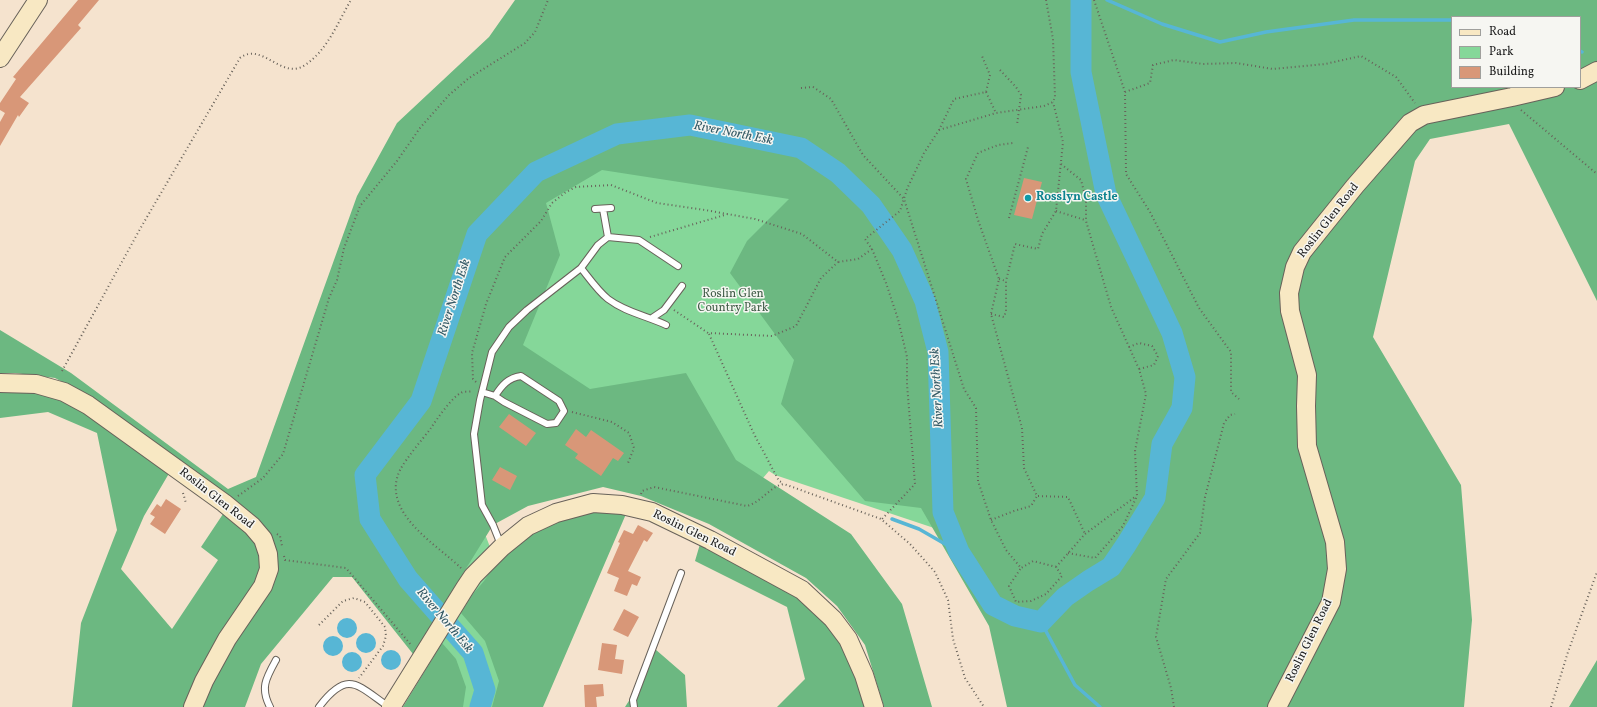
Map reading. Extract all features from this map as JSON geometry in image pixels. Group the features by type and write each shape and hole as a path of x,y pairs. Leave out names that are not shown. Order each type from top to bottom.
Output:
{"main road":[{"path":"0,58 38,0"},
{"path":"1581,79 1597,71"},
{"name":"Roslin Glen Road","path":"1277,707 1331,602 1337,569 1335,542 1307,446 1307,375 1290,311 1290,293 1295,267 1302,252 1355,186 1410,123 1424,115 1551,88"},
{"name":"Roslin Glen Road","path":"0,383 36,384 64,392 88,405 224,503 252,526 263,539 268,554 269,569 263,586 227,639 204,681 193,707"},
{"name":"Roslin Glen Road","path":"390,707 423,656 464,579 473,576 502,547 528,526 556,513 593,503 622,505 652,512 710,540 802,590 833,619 848,639 864,675 874,707"}],"lane":[{"path":"595,209 611,208"},
{"path":"603,209 608,237"},
{"path":"502,547 493,525 482,505 474,434 482,391 492,352 509,327 527,310 581,268 598,245 608,237 639,240 678,266"},
{"path":"581,268 608,299 632,312 652,318 666,325"},
{"path":"652,318 664,310 682,286"},
{"path":"482,391 495,396 546,424 556,424 564,411 558,401 521,376 513,377 503,384 495,396"},
{"path":"634,707 633,700 681,573"},
{"path":"270,707 265,686 266,679 276,660"},
{"path":"319,707 330,693 337,687 345,684 354,684 390,707"}],"path":[{"path":"62,371 140,229 240,58 243,55 256,53 288,69 296,70 304,66 315,57 324,46 351,0"},
{"path":"234,499 264,478 283,454 329,298 337,280 344,248 360,206 397,161 420,128 449,95 469,78 525,43 535,32 548,0"},
{"path":"992,314 1004,317 1006,311 1006,281 1015,244 1038,249 1042,234 1056,211 1063,142 1053,102 1055,97 1053,38 1046,0"},
{"path":"1094,0 1125,92 1126,174 1150,212 1199,308 1231,352 1231,392 1239,399"},
{"path":"982,56 990,75 986,92 996,114"},
{"path":"1125,92 1150,83 1153,65 1174,60 1204,64 1236,63 1273,69 1325,64 1361,56 1396,77 1424,115"},
{"path":"1000,70 1016,87 1021,95 1017,125"},
{"path":"801,88 813,87 831,99 863,155 904,199 964,389 976,408 978,482 991,520 1006,550 1021,568"},
{"path":"882,519 915,484 907,384 907,357 893,305 872,249 865,238 900,211 907,189 924,153 939,130 954,99 986,92"},
{"path":"1512,97 1510,101 1597,174"},
{"path":"939,130 996,114 1044,106 1053,102"},
{"path":"1013,143 998,145 978,153 966,179 978,220 999,279 992,314 1022,428 1024,468 1037,496"},
{"path":"1009,218 1028,146"},
{"path":"1061,164 1081,180 1086,199 1086,221 1111,307 1140,369 1146,394 1135,451 1137,496 1123,526 1095,558 1068,553"},
{"path":"482,391 473,379 472,353 486,304 505,257 541,221 552,203 566,192 576,187 611,185 657,203 755,219 802,234 838,262"},
{"path":"1056,211 1086,221"},
{"path":"639,240 729,214"},
{"path":"708,333 772,336 796,326 822,278 838,262 858,259 872,249"},
{"path":"999,279 1006,281"},
{"path":"667,305 708,333 754,434 779,481 882,519 910,544 935,572 948,600 953,639 965,678 984,707"},
{"path":"1129,347 1139,343 1152,346 1158,356 1154,365 1140,369"},
{"path":"464,579 433,544 410,522 401,509 395,492 400,470 443,410 460,393 482,391"},
{"path":"564,411 612,422 629,433 634,448 628,463"},
{"path":"1174,707 1171,688 1156,637 1166,579 1200,533 1205,497 1224,423 1230,415 1235,414"},
{"path":"637,509 642,491 654,487 748,506 756,503 778,485 784,484"},
{"path":"991,520 1031,506 1037,496"},
{"path":"1037,496 1068,496 1085,534"},
{"path":"1056,567 1085,534 1137,496"},
{"path":"285,560 346,568 423,656"},
{"path":"1033,561 1056,567 1062,576 1046,594 1031,601 1016,602 1009,586 1021,568 1033,561"},
{"path":"1551,707 1568,652 1597,572"},
{"path":"319,625 343,601 354,598 365,602 385,627 386,636 383,646 354,684"}],"green space":[{"path":"515,0 1597,0 1597,301 1509,124 1430,139 1415,161 1373,337 1461,485 1472,620 1464,707 1007,707 989,626 921,508 865,501 781,404 794,360 730,273 747,241 789,199 602,170 546,203 560,255 523,345 590,389 686,373 736,460 851,534 902,604 932,707 884,707 865,645 837,606 806,578 709,524 641,496 603,487 528,506 493,525 413,654 352,577 333,577 261,664 245,707 199,707 273,556 94,399 55,378 15,373 0,373 0,330 71,373 228,489 256,477 357,196 397,123 489,37"},
{"name":"Roslin Glen Country Park","path":"616,141 798,153 940,530 775,475 769,471 757,485 631,424 476,511 490,547 543,707 403,707 472,594 433,569 481,239"},
{"path":"0,389 42,393 67,399 171,470 144,516 121,569 172,629 218,560 201,547 225,511 256,542 264,569 194,686 184,707 72,707 81,623 117,530 97,433 48,412 0,418"},
{"path":"594,511 626,514 543,707 492,707 499,681 485,641 461,613 500,557 529,533 576,513"},
{"path":"700,544 796,595 828,623 843,643 859,679 866,707 777,707 805,679 787,607 695,561"},
{"path":"442,643 456,659 466,687 463,707 403,707"},
{"path":"655,649 685,675 687,707 625,707 641,682"},
{"path":"1597,660 1597,707 1569,707"}],"water":[{"path":"343,618 351,618 357,624 357,632 351,638 343,638 337,632 337,624"},
{"path":"362,633 370,633 376,639 376,647 370,653 362,653 356,647 356,639"},
{"path":"329,636 337,636 343,642 343,650 337,656 329,656 323,650 323,642"},
{"path":"387,650 395,650 401,656 401,664 395,670 387,670 381,664 381,656"},
{"path":"348,652 356,652 362,658 362,666 356,672 348,672 342,666 342,658"}],"building":[{"path":"78,0 99,0 78,25 81,28 20,97 29,103 19,117 18,115 0,146 0,122 5,113 0,110 0,103 16,79 13,77"},
{"name":"Rosslyn Castle","path":"1024,178 1042,182 1032,219 1014,215"},
{"path":"509,414 536,433 526,446 499,427"},
{"path":"576,429 586,437 591,430 624,453 618,461 613,458 601,476 575,458 578,454 565,445"},
{"path":"500,467 517,476 510,490 492,480"},
{"path":"166,499 181,509 165,534 150,524 155,517 150,514 157,504 161,507"},
{"path":"638,525 653,533 647,542 644,540 628,571 641,577 637,586 632,584 627,596 614,591 619,578 607,573 624,530 633,534"},
{"path":"624,609 639,617 628,637 613,630"},
{"path":"602,643 617,645 615,659 624,660 622,674 598,670"},
{"path":"603,684 604,696 596,697 597,707 585,707 584,685"}],"waterway":[{"name":"River North Esk","path":"480,707 485,690 473,653 408,579 370,519 365,475 421,401 477,234 536,172 617,134 690,125 801,148 838,173 871,205 902,250 925,301 938,352 943,512 959,552 993,605 1015,616 1041,622 1065,597 1111,567 1155,498 1162,444 1182,408 1185,377 1172,333 1106,194 1081,72 1081,0"},
{"path":"1107,0 1162,24 1220,42 1266,32 1354,20 1451,20"},
{"path":"892,519 919,529 959,552"},
{"path":"1041,622 1075,685 1100,707"}],"place":[{"name":"Rosslyn Castle","path":"1028,198"}]}
